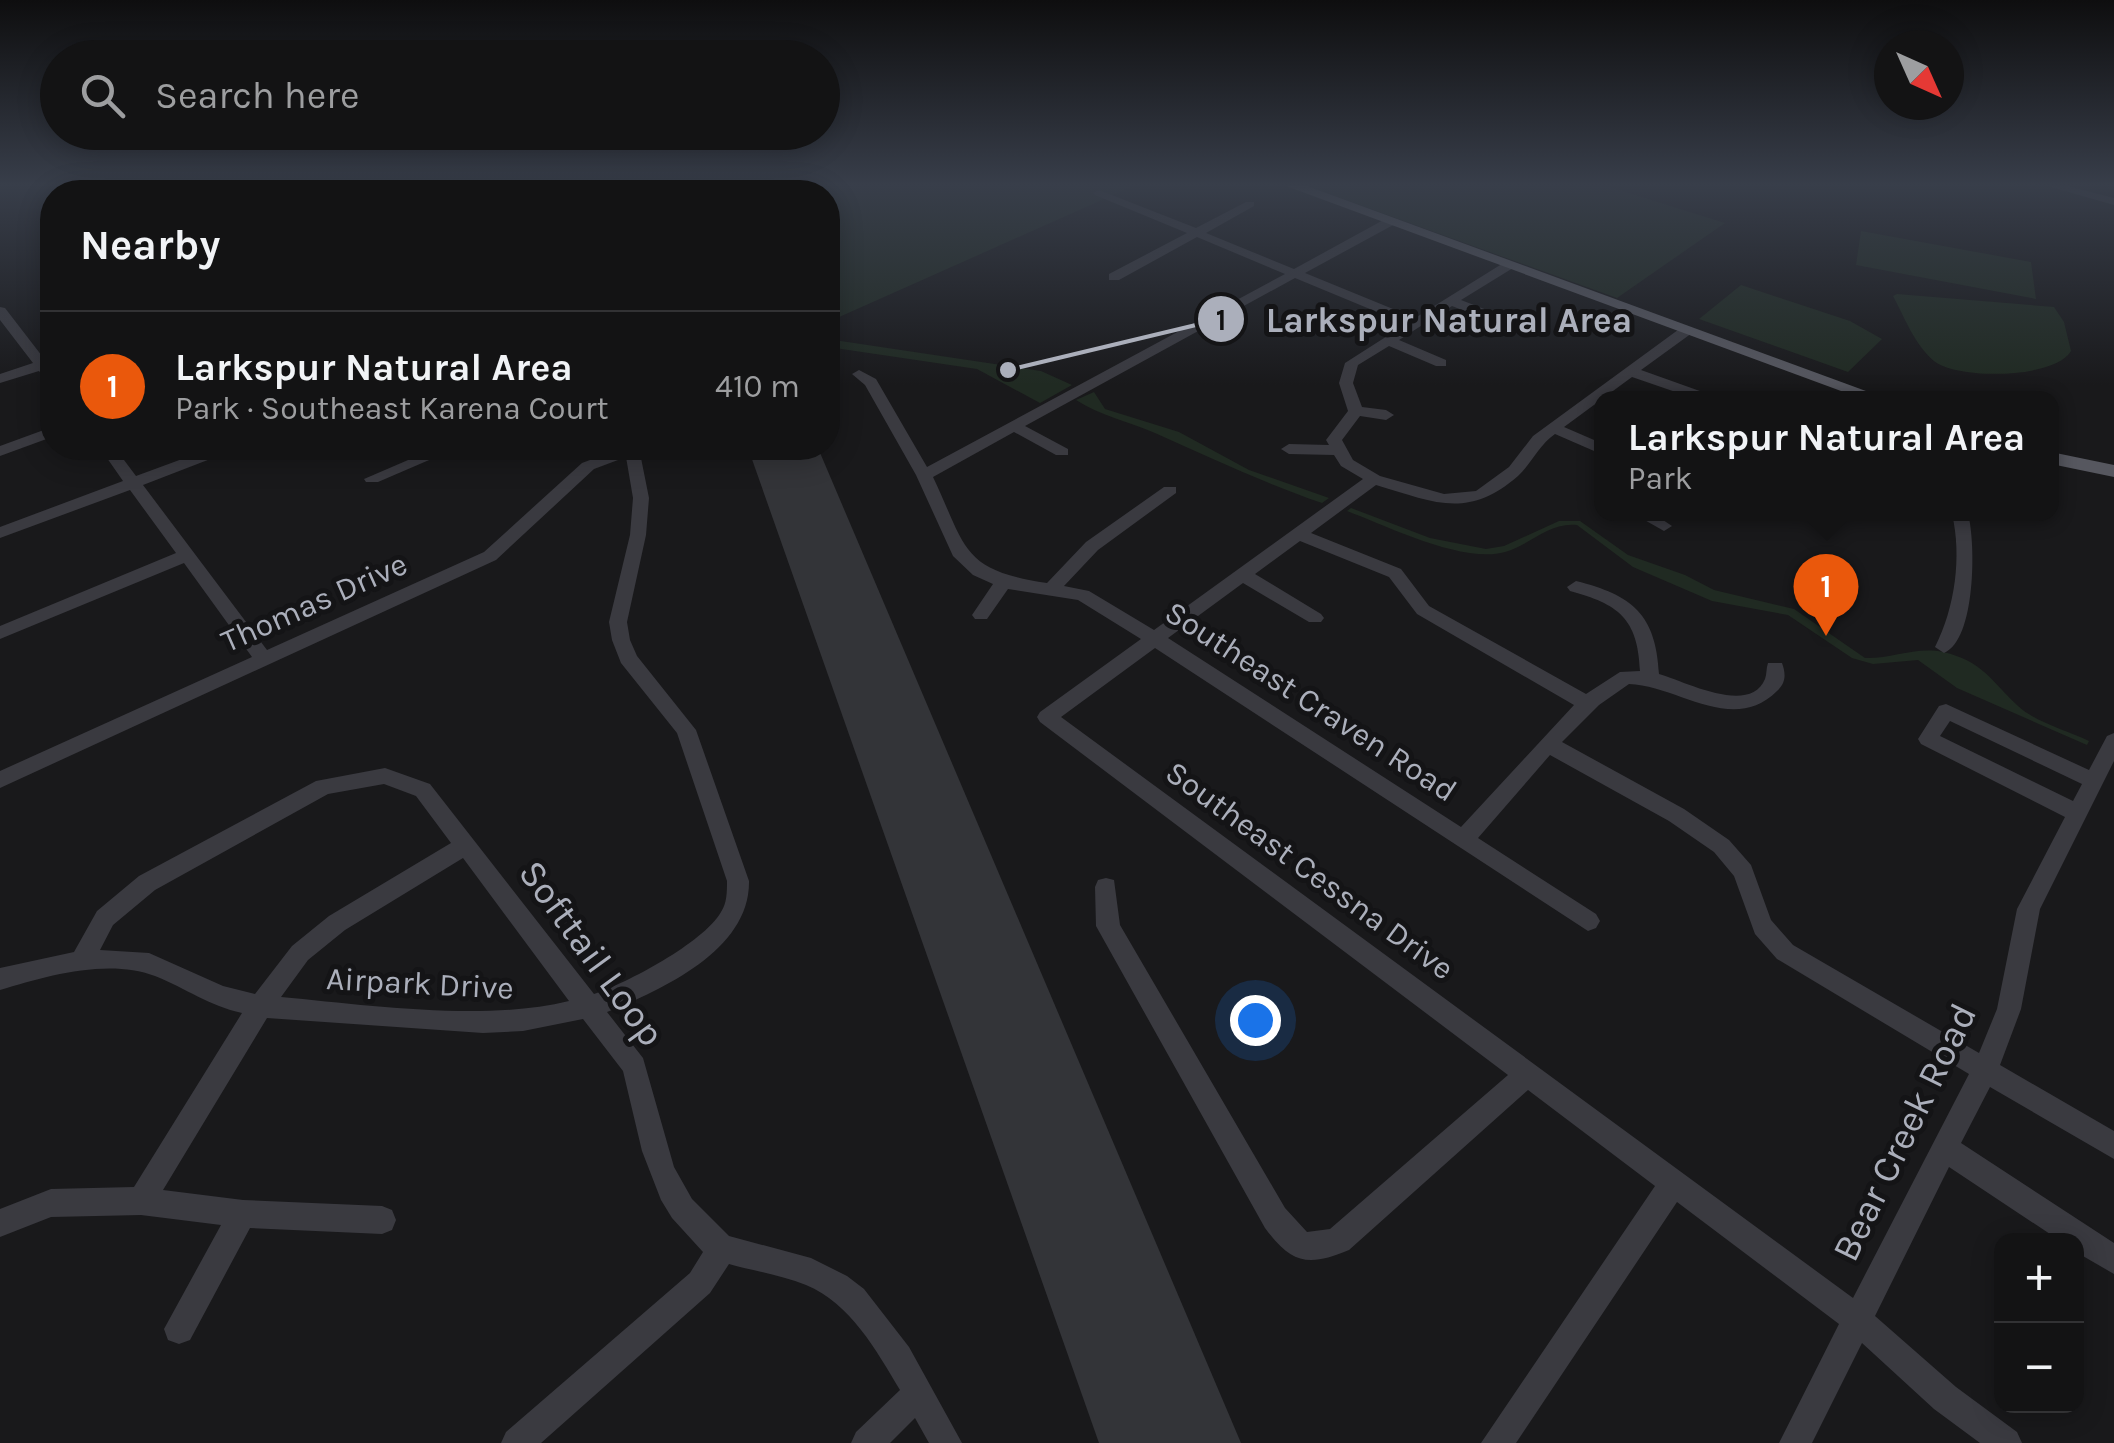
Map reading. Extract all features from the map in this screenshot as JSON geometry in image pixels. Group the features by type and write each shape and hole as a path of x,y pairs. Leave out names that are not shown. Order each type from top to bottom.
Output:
{"main road":[{"path":"1469,250 1857,391"},
{"path":"2059,460 2108,469"}],"street":[{"path":"1114,278 1167,250"},
{"path":"1238,250 1416,324"},
{"path":"924,475 1340,250"},
{"path":"1356,411 1347,372 1352,363 1510,265"},
{"path":"1452,301 1505,322"},
{"path":"1,315 40,363"},
{"path":"1606,391 1687,330"},
{"path":"1388,340 1441,363"},
{"path":"1632,372 1686,391"},
{"path":"0,379 40,373"},
{"name":"Southeast Craven Road","path":"859,374 870,382 924,475 962,556 979,571 1004,582 1083,595 1464,839 1586,703 1622,677 1650,678"},
{"path":"1356,411 1334,440 1348,464 1374,479 1443,499 1480,496 1515,470 1532,445 1594,399"},
{"path":"1356,411 1386,415"},
{"path":"1017,428 1062,452"},
{"path":"1554,428 1594,445"},
{"path":"0,450 40,436"},
{"path":"1289,449 1337,450"},
{"path":"116,460 263,658"},
{"path":"0,533 193,460"},
{"path":"372,480 420,460"},
{"name":"Thomas Drive","path":"0,780 490,556 588,466 603,460"},
{"name":"Airpark Drive","path":"0,979 82,960 136,961 179,972 229,1000 469,1024 512,1024 593,1008 668,970 705,944 732,920 740,902 738,881 686,730 628,658 621,640 618,622 638,534 641,498 634,460"},
{"name":"Southeast Cessna Drive","path":"1374,479 1047,717 1858,1320 1945,1398 2006,1443"},
{"path":"1053,588 1067,566 1086,549 1170,490"},
{"path":"1655,521 1664,526"},
{"path":"1944,648 1955,631 1958,612 1965,540 1961,521"},
{"path":"1300,534 1394,573 1423,610 1586,703"},
{"path":"0,633 188,555"},
{"path":"1242,575 1315,618"},
{"path":"981,615 1004,582"},
{"path":"1576,587 1612,598 1635,616 1646,632 1650,678 1733,705 1764,696 1775,682 1775,668"},
{"path":"2078,812 1928,739 1946,711 2094,782"},
{"path":"1550,745 1710,837 1735,858 1747,882 1754,916 1765,934 1785,952 2114,1146"},
{"name":"Bear Creek Road","path":"1795,1443 1985,1069 2010,1010 2028,910 2112,752"},
{"name":"Softtail Loop","path":"82,960 105,918 146,883 323,787 386,776 423,790 634,1066 648,1112 656,1166 671,1196 722,1249"},
{"path":"1464,839 1588,922"},
{"path":"141,1201 261,1004 300,953 337,922 466,846"},
{"path":"1106,888 1108,926 1275,1218 1295,1244 1314,1250 1339,1240 1529,1072"},
{"path":"1946,1149 2114,1260"},
{"path":"1497,1443 1674,1182"},
{"path":"0,1223 51,1203 141,1201 242,1214 382,1220"},
{"path":"179,1329 242,1214"},
{"path":"516,1443 700,1283 722,1249 812,1271 840,1288 892,1352 946,1443"},
{"path":"868,1443 916,1396"}],"shaded area":[{"path":"840,250 989,250 840,317"},
{"path":"1485,250 1686,250 1617,298"},
{"path":"1858,250 1967,250 2031,262 2036,299 1856,265"},
{"path":"1741,285 1850,321 1882,339 1848,372 1699,319"},
{"path":"1893,296 2054,307 2064,322 2071,351 2046,367 2005,374 1946,367 1934,361 1915,339"},
{"path":"840,341 1041,371 1072,385 1040,403 977,369 840,349"},
{"path":"1094,392 1105,409 1179,432 1249,470 1329,498 1322,503 1279,487 1076,400"},
{"path":"1351,508 1430,538 1486,549 1504,546 1559,521 1580,521 1628,555 1714,590 1794,609 1865,658 1923,651 1957,656 1985,673 2025,712 2089,741 2087,745 1957,688 1918,660 1873,664 1852,658 1788,615 1712,601 1633,567 1577,525 1549,530 1505,552 1468,553 1425,542 1347,511"}],"runway":[{"path":"788,460 1170,1443"}],"place":[{"name":"Larkspur Natural Area","path":"1008,370"},
{"name":"Larkspur Natural Area","path":"1826,636"}]}
